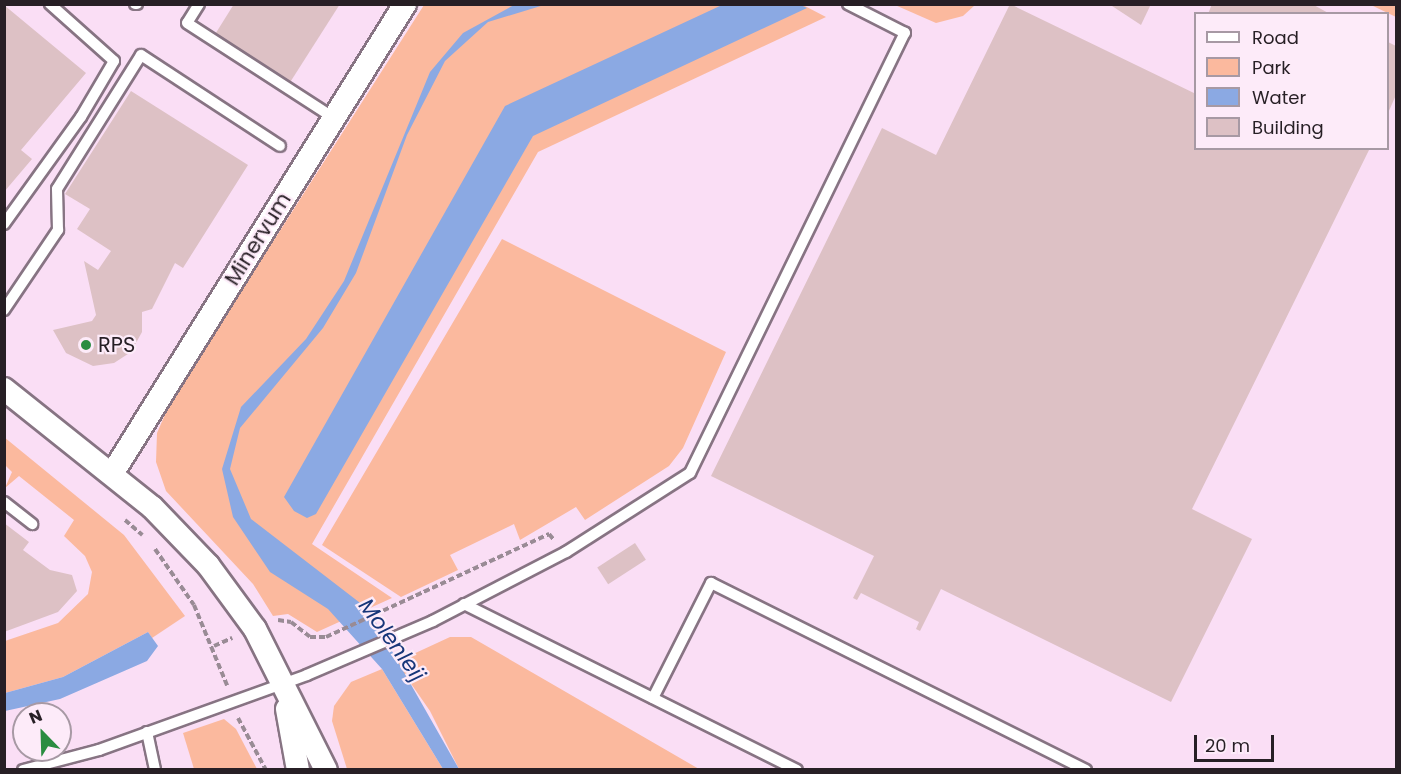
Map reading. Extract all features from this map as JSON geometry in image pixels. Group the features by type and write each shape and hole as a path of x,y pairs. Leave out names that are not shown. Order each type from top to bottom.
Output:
{"street":[{"name":"Minervum","path":"112,474 405,4"},
{"path":"4,389 112,474 208,565 245,613 326,770"},
{"path":"283,683 298,770"}],"lane":[{"path":"4,224 81,117 114,61 50,4"},
{"path":"199,4 187,22 334,118"},
{"path":"23,770 147,732 283,683 433,621 566,552 690,473 905,33 848,4"},
{"path":"4,310 58,230 57,189 141,56 280,146"},
{"path":"4,502 32,524"},
{"path":"653,698 711,583 1086,770"},
{"path":"464,604 797,770"},
{"path":"147,732 155,770"}],"path":[{"path":"116,513 154,547 179,581 214,646 232,701 266,770"},
{"path":"326,637 549,534 566,552"}],"shaded area":[{"path":"1376,4 1396,15 1396,769 5,770 5,5"}],"green space":[{"path":"801,4 826,17 538,152 312,544 392,598 317,632 288,614 273,616 253,584 166,491 156,462 157,433 170,403 424,5"},
{"path":"895,5 975,5 963,16 936,23"},
{"path":"1371,5 1396,5 1396,17"},
{"path":"502,239 726,352 683,448 669,466 585,520 576,507 520,540 514,524 450,555 458,570 401,597 322,545"},
{"path":"4,437 124,535 185,616 152,638 148,632 63,677 5,693 5,641 58,623 88,594 92,572 85,556 64,536 74,520 19,476 5,488 12,472 5,465"},
{"path":"450,637 471,637 699,769 459,769 430,711 396,662"},
{"path":"382,669 443,769 347,769 332,721 334,706 351,682"},
{"path":"224,719 236,729 257,769 194,769 183,733"}],"water":[{"path":"514,5 544,5 488,22 445,61 407,135 356,273 323,328 240,428 230,469 251,519 368,609 459,769 443,769 382,669 328,609 270,572 233,517 222,469 241,407 306,339 344,281 430,72 463,33"},
{"path":"722,5 801,5 807,8 533,136 316,514 307,518 294,511 284,497 505,106"},
{"path":"148,632 158,646 147,661 60,699 46,702 12,702 12,709 5,711 5,693 63,677"}],"building":[{"path":"234,4 340,4 289,84 214,36"},
{"path":"1010,4 1194,93 1194,150 1369,150 1192,509 1252,539 1171,702 941,589 920,631 916,629 919,622 861,593 857,600 853,598 874,556 711,476 882,128 936,155"},
{"path":"1109,4 1151,4 1141,25"},
{"path":"1212,4 1312,4 1326,12 1209,12"},
{"path":"4,5 86,73 21,150 32,159 4,192"},
{"path":"1389,42 1396,46 1396,95 1389,111"},
{"path":"131,91 248,165 183,268 175,263 152,309 142,312 142,332 131,352 114,363 93,366 66,353 53,330 92,321 96,315 84,261 98,270 111,251 77,229 90,209 65,194"},
{"path":"4,523 29,542 23,550 50,570 72,575 77,591 58,612 4,632"},
{"path":"635,543 646,560 608,584 597,568"}],"place":[{"name":"RPS","path":"86,345"}],"water label":[{"name":"Molenleij","path":"392,640"}]}
